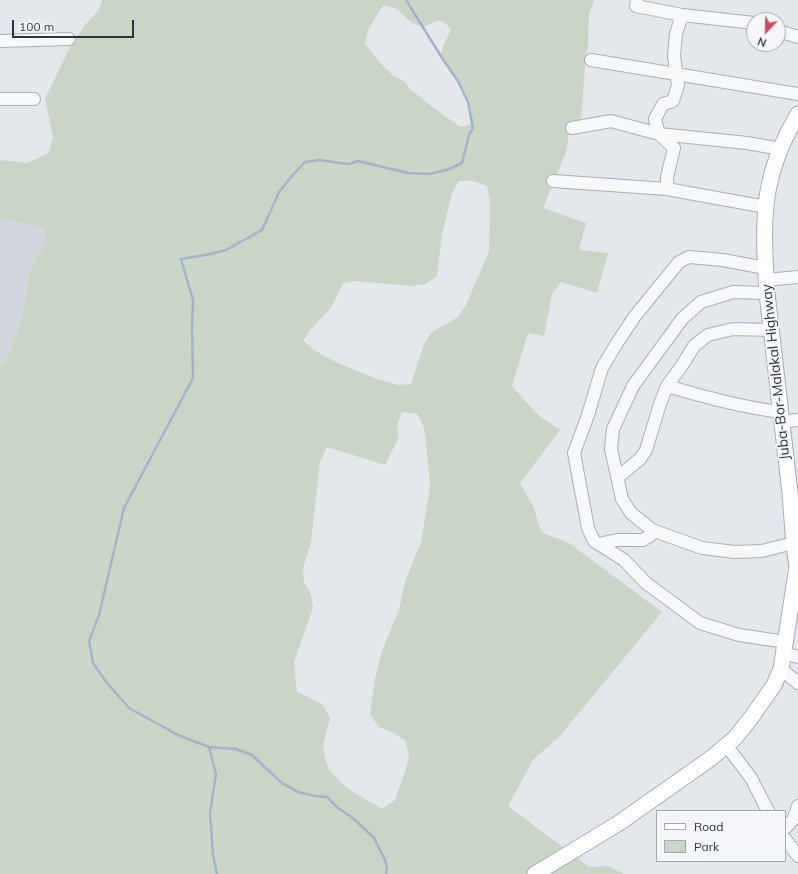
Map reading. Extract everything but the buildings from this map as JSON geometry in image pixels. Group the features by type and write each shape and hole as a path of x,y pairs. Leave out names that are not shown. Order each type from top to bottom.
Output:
{"main road":[{"name":"Juba-Bor-Malakal Highway","path":"535,874 620,822 702,765 726,745 751,718 774,685 781,669 797,567 793,542 790,494 780,417 766,281 766,207 769,184 781,149 790,127 798,114"}],"street":[{"path":"637,0 636,6 682,15 746,23"},
{"path":"666,189 667,177 674,148 659,134 655,119 663,104 673,101 678,85 674,56 675,42 682,15"},
{"path":"786,33 798,37"},
{"path":"0,41 69,39"},
{"path":"591,60 798,94"},
{"path":"0,99 34,99"},
{"path":"572,128 611,122 659,134 747,143 781,149"},
{"path":"553,181 666,189 766,207"},
{"path":"766,281 723,260 689,257 679,262 640,311 617,343 602,368 588,415 574,453 588,528 594,541 624,560 646,582 700,623 739,636 784,648 798,657"},
{"path":"793,542 762,551 735,552 702,548 652,530 632,513 622,499 611,448 613,429 634,386 682,319 700,302 766,281 798,277"},
{"path":"618,477 640,459 646,450 667,386 694,346 708,335 733,329 771,330"},
{"path":"667,386 780,417 798,420"},
{"path":"599,544 617,540 643,540 656,532"},
{"path":"781,669 798,683"},
{"path":"726,745 751,778 767,810"},
{"path":"786,827 794,818 798,806"},
{"path":"786,840 798,856"}],"shaded area":[{"path":"0,218 43,228 47,241 31,267 21,320 9,355 0,366"}],"green space":[{"path":"102,0 594,0 589,14 588,46 581,118 570,127 566,152 543,208 586,223 579,250 608,253 597,293 561,282 552,294 544,336 528,333 512,386 537,414 560,430 520,483 534,508 541,532 569,543 662,612 560,736 533,760 508,806 589,867 609,866 624,874 0,874 0,366 9,355 21,320 31,267 47,241 43,228 0,218 0,160 27,163 49,153 53,137 45,99 68,51 85,25 99,10","holes":["383,6 395,8 415,24 420,26 442,21 451,29 443,46 442,58 467,97 472,114 470,125 460,127 426,102 409,88 405,82 393,75 383,66 365,44 369,29","459,181 473,181 487,186 490,201 489,251 466,305 458,317 432,332 424,344 411,384 398,385 377,379 338,363 314,350 303,341 310,330 331,308 343,283 357,281 412,286 426,284 437,276 442,235 452,193","402,412 417,414 424,427 430,486 421,542 405,582 399,610 382,651 375,679 370,714 379,727 394,733 406,741 409,756 395,800 382,809 348,789 329,770 323,745 330,718 322,704 297,692 294,662 313,608 311,594 304,582 303,568 311,542 320,462 327,447 385,465 398,439 397,425"]}],"waterway":[{"path":"386,874 387,868 385,860 374,838 327,797 298,792 282,783 252,755 236,749 209,747 178,735 129,708 107,683 93,663 89,641 99,615 124,508 193,378 193,300 181,259 226,250 262,230 279,192 305,162 319,160 348,164 358,161 408,173 429,174 447,170 462,163 469,135 473,128 468,102 458,81 406,0"},
{"path":"209,747 216,774 210,813 213,855 217,874"}]}
